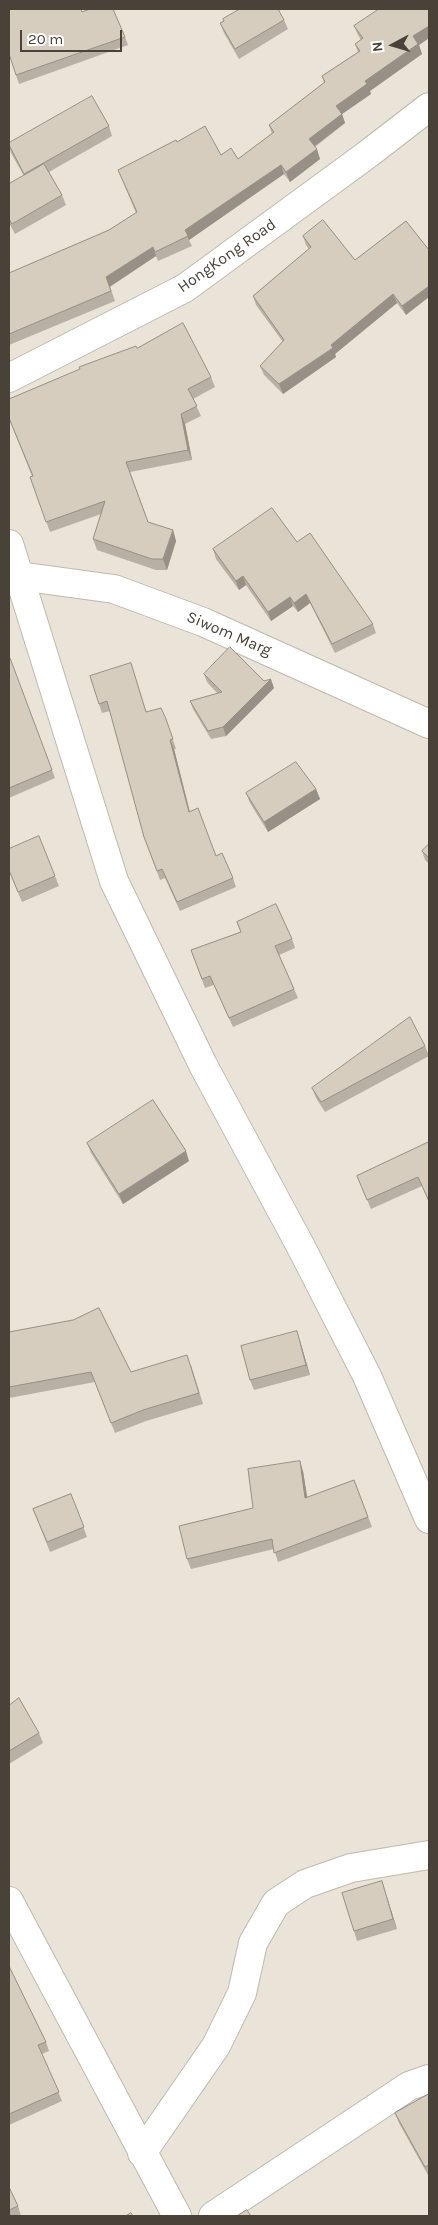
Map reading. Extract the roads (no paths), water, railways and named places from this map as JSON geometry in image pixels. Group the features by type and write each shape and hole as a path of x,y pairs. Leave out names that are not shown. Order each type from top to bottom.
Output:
{"street":[{"name":"HongKong Road","path":"9,378 185,288 429,107"},
{"path":"9,544 114,881 202,1065 300,1245 366,1376 428,1515"},
{"name":"Siwom Marg","path":"19,576 114,589 203,622 429,724"},
{"path":"142,2153 216,2046 242,1993 253,1943 276,1902 305,1884 351,1868 429,1855"},
{"path":"9,1901 177,2216"},
{"path":"213,2216 409,2086 429,2079"}]}
